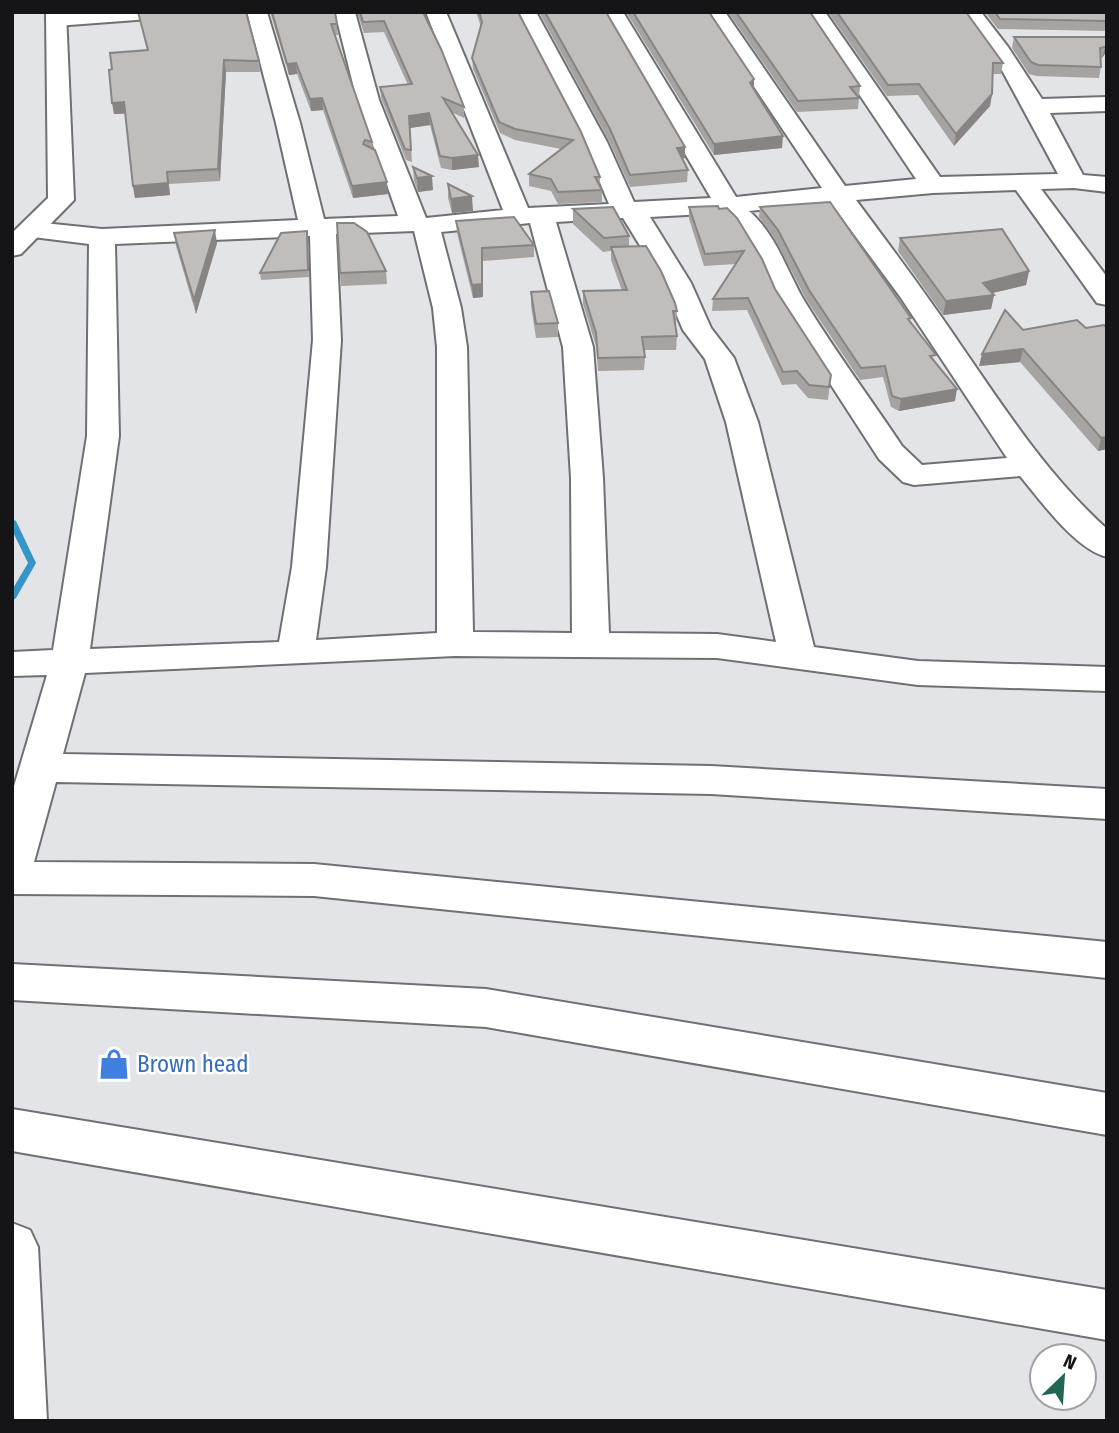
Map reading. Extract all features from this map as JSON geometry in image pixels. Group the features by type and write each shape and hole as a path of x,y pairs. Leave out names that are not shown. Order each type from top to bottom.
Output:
{"street":[{"path":"12,248 34,230 61,200 56,16 163,12"},
{"path":"257,12 318,229 327,340 309,567 301,635 296,653"},
{"path":"345,12 368,100 420,224 447,308 452,348 455,643"},
{"path":"436,12 529,216 554,255 578,347 587,478 591,646"},
{"path":"526,12 629,211 677,283 697,330 719,358 742,422 798,656"},
{"path":"612,12 728,205 748,223 777,270 790,300 890,452 914,475 1027,466"},
{"path":"714,12 838,194 898,273 1027,466 1066,510 1107,547"},
{"path":"814,12 933,185"},
{"path":"970,12 993,38 1037,106 1074,181"},
{"path":"993,38 1018,39"},
{"path":"1037,106 1107,104"},
{"path":"34,230 102,237 318,229 728,205 933,185 1074,181 1107,185"},
{"path":"1023,182 1107,297"},
{"path":"12,866 42,768 69,660 103,436 102,237"},
{"path":"12,664 296,653 455,643 717,646 918,673 1107,679"},
{"path":"42,768 711,780 1107,804"},
{"path":"12,878 314,880 1107,960"},
{"path":"12,982 486,1008 1107,1114"},
{"path":"12,1130 1107,1315"},
{"path":"12,1247 19,1421"}],"building":[{"path":"138,12 246,12 259,61 224,60 218,169 167,172 168,183 133,186 124,102 112,103 109,70 112,69 110,53 148,50"},
{"path":"272,12 335,12 337,24 331,24 372,142 365,140 363,144 375,150 387,182 352,186 322,98 310,99 296,63 287,64"},
{"path":"360,12 423,12 464,107 443,98 478,155 452,158 440,156 429,113 409,116 411,150 405,149 380,87 412,84 384,21 363,22"},
{"path":"479,12 518,12 581,132 600,177 595,177 602,190 558,192 551,179 529,174 573,140 515,129 499,122 472,58 482,22"},
{"path":"545,12 606,12 685,147 677,148 688,170 630,175 610,129"},
{"path":"633,12 709,12 754,79 750,83 783,136 714,144"},
{"path":"736,12 810,12 860,86 850,87 859,98 798,101"},
{"path":"837,12 966,12 1003,63 993,63 992,94 956,134 919,84 888,85"},
{"path":"995,12 1107,12 1107,21 1000,19"},
{"path":"1014,37 1107,37 1107,44 1100,48 1101,67 1038,65 1031,62"},
{"path":"413,167 432,176 417,178"},
{"path":"448,184 472,196 451,199"},
{"path":"830,202 911,318 908,319 936,355 930,356 957,389 901,399 892,396 885,366 861,368 809,290 778,230 760,207"},
{"path":"718,206 719,209 727,208 737,218 762,259 775,289 831,375 829,387 809,385 797,371 783,372 748,298 713,299 744,251 705,254 689,207"},
{"path":"613,207 629,236 604,238 573,209"},
{"path":"514,217 534,245 482,248 482,284 472,285 456,221"},
{"path":"337,223 354,223 367,232 386,271 340,273"},
{"path":"1002,229 1029,271 983,283 994,295 946,301 900,238"},
{"path":"215,230 194,300 174,233"},
{"path":"307,231 308,270 260,273 281,233"},
{"path":"646,246 675,303 677,311 673,311 677,336 642,337 645,357 598,358 596,333 583,291 627,290 611,247"},
{"path":"549,291 558,323 536,324 531,292"},
{"path":"1005,310 1023,330 1077,320 1086,328 1104,325 1107,328 1107,437 1101,438 1023,349 982,354"}],"waterway":[{"path":"12,521 32,563 12,598"}],"place":[{"name":"Brown head","path":"114,1064"}]}
